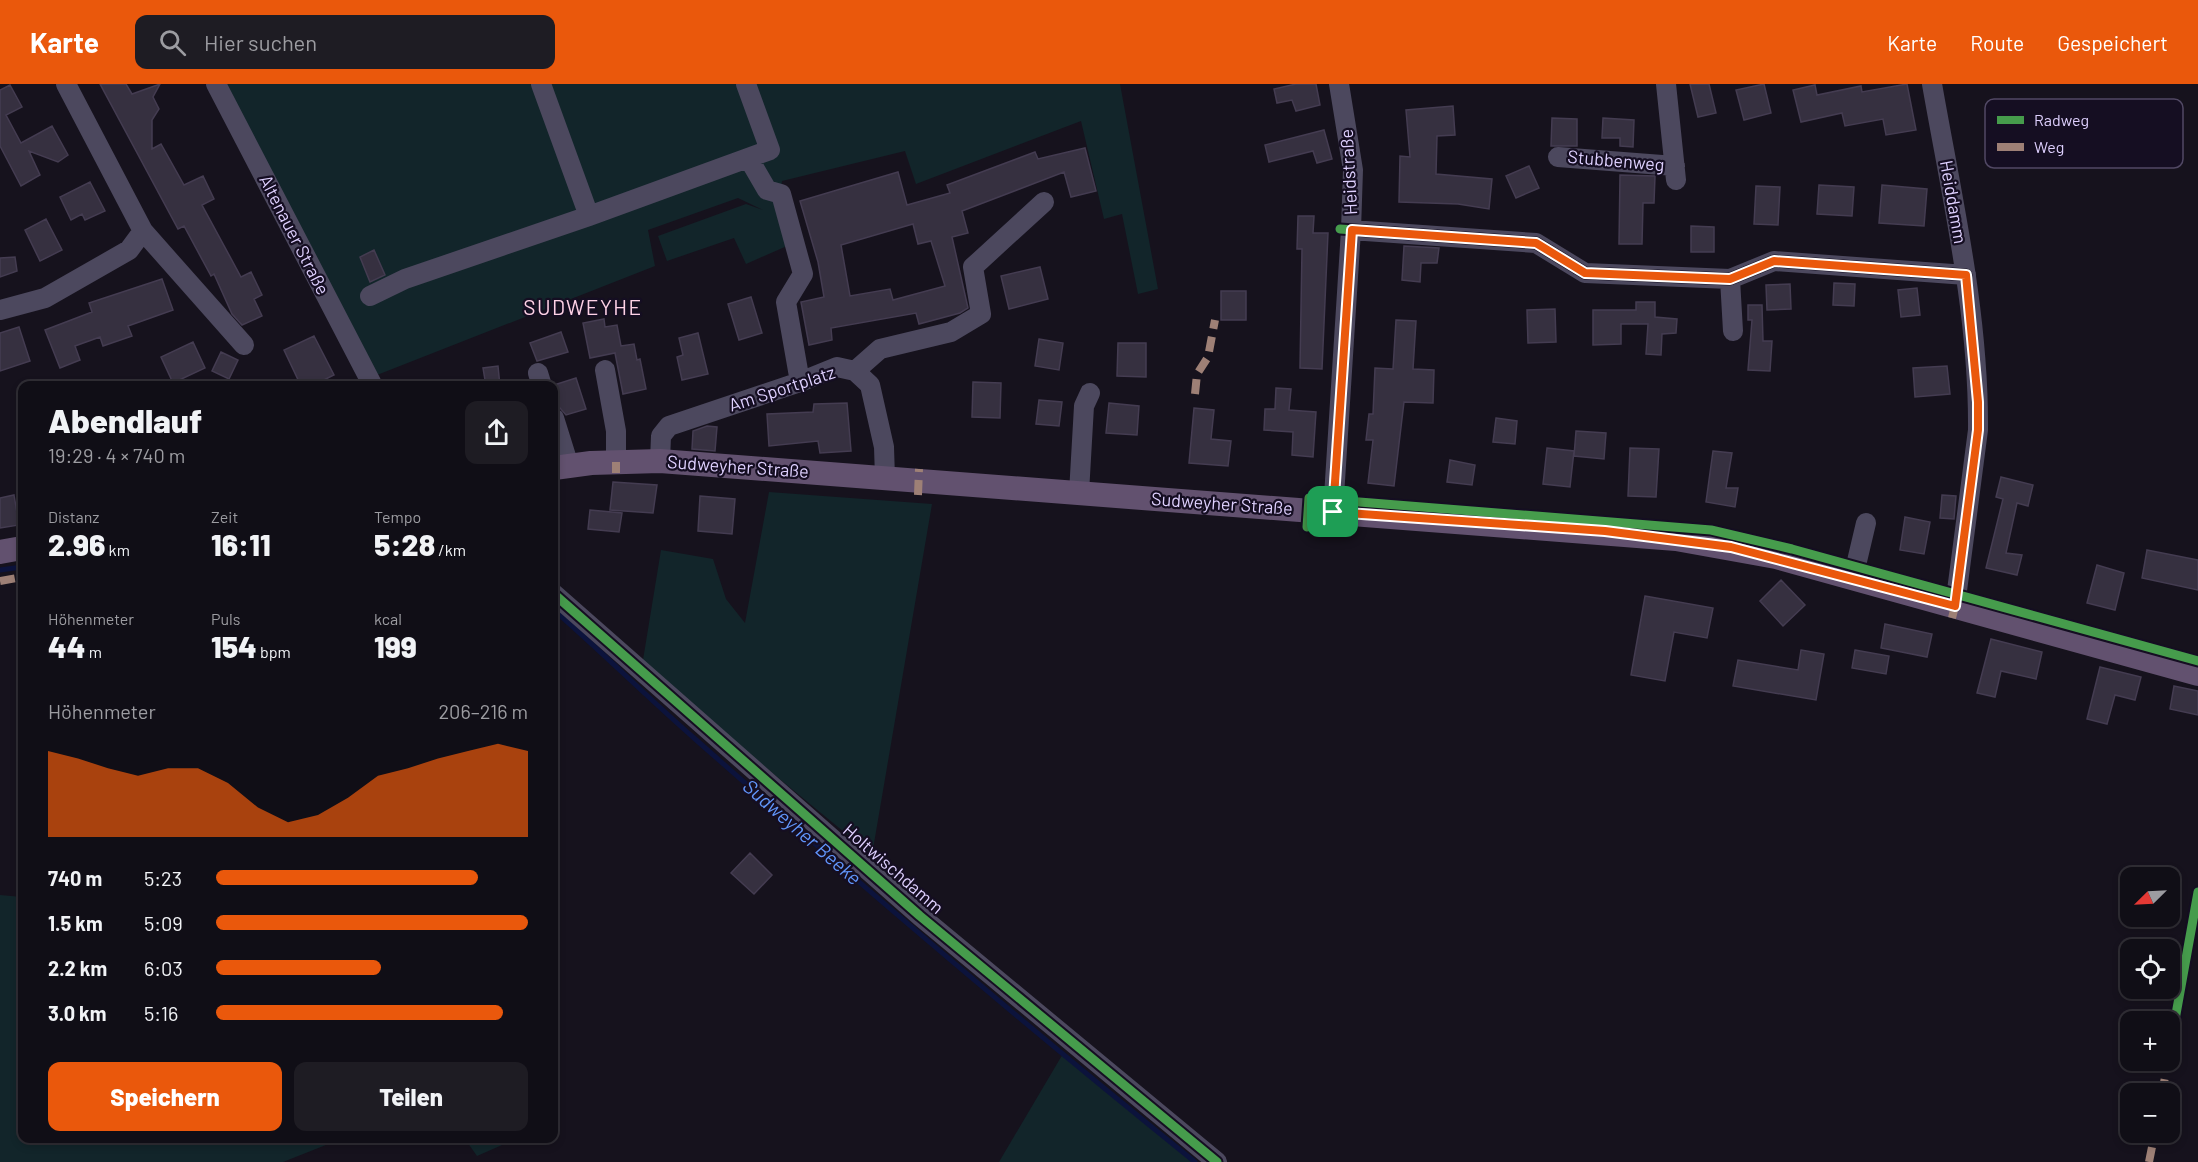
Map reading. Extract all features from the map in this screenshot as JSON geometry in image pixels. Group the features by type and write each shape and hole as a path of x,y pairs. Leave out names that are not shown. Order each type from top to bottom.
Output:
{"main road":[{"name":"Sudweyher Straße","path":"561,467 660,461 1676,539 1743,549 2198,674"},
{"path":"0,552 18,549"}],"street":[{"path":"66,84 143,231 244,345"},
{"name":"Altenauer Straße","path":"216,84 370,381"},
{"path":"541,84 589,216"},
{"path":"370,296 405,279 589,216 770,150 746,84"},
{"name":"Heidstraße","path":"1333,512 1352,230 1352,159 1339,84"},
{"name":"Stubbenweg","path":"1558,157 1675,173 1666,84"},
{"name":"Heiddamm","path":"1932,84 1966,275 1978,402 1978,430 1955,606"},
{"path":"749,159 768,190 781,194 803,274 786,302 800,382"},
{"path":"855,371 880,349 951,332 981,314 973,267 1044,202"},
{"path":"1352,230 1536,243 1585,273 1730,279 1774,261 1966,275"},
{"path":"0,310 45,298 129,250 143,231"},
{"path":"1730,279 1733,331"},
{"name":"Am Sportplatz","path":"660,461 661,436 669,426 837,368 855,371 870,385 884,447 885,478"},
{"path":"605,370 616,431 616,462"},
{"path":"1079,493 1084,406 1090,393"},
{"path":"558,446 561,467"},
{"path":"1853,578 1866,523"},
{"name":"Holtwischdamm","path":"558,598 920,916 1218,1162"}],"green space":[{"path":"223,84 1120,84 1158,289 1138,294 1122,214 1104,219 1081,121 916,184 905,151 782,181 777,216 787,246 746,264 734,238 667,261 658,236 746,204 763,210 738,198 648,230 655,266 377,375"},
{"path":"769,492 932,504 872,855 642,666 661,550 713,559 726,599 745,623"},
{"path":"0,895 18,897 18,1143 331,1143 283,1162 0,1162"},
{"path":"1064,1052 1192,1162 999,1162"},
{"path":"468,1143 507,1143 477,1156"}],"building":[{"path":"100,84 126,84 132,94 160,84 153,97 159,109 152,120 152,149 161,144 184,185 203,176 214,199 202,205 241,277 251,272 262,295 254,299 262,316 242,325 232,314 214,274 211,276 184,226 178,229"},
{"path":"1296,84 1316,84 1320,105 1296,111 1292,100 1277,103 1274,89"},
{"path":"1690,84 1709,84 1716,113 1698,117"},
{"path":"1764,84 1771,113 1744,120 1736,90"},
{"path":"1907,84 1916,130 1886,135 1883,119 1845,126 1842,113 1801,122 1793,90 1815,85 1817,95 1861,86 1862,92"},
{"path":"10,85 22,107 6,115 21,143 52,126 68,155 58,162 29,151 40,175 21,186 0,146 0,90"},
{"path":"1453,106 1455,135 1437,136 1436,174 1492,179 1489,209 1458,204 1399,202 1400,156 1410,157 1406,110"},
{"path":"1552,118 1577,119 1577,146 1551,146"},
{"path":"1603,118 1634,120 1633,147 1620,146 1620,138 1602,138"},
{"path":"1324,130 1332,159 1317,163 1313,151 1269,162 1265,145"},
{"path":"1085,148 1096,191 1071,197 1064,172 962,211 968,233 952,237 968,308 960,313 919,324 916,313 831,328 832,340 809,345 801,302 824,297 818,262 800,201 898,172 907,205 950,193 947,185 1035,152 1038,159","holes":["913,224 918,244 931,241 945,286 893,300 890,289 850,296 841,245"]},
{"path":"1529,166 1539,188 1516,198 1506,176"},
{"path":"1620,175 1655,176 1654,203 1643,203 1642,244 1619,244"},
{"path":"90,182 105,211 85,220 82,214 71,220 60,197"},
{"path":"1819,185 1854,187 1852,216 1817,214"},
{"path":"1882,185 1927,189 1924,226 1879,223"},
{"path":"1756,186 1780,187 1778,225 1754,224"},
{"path":"1298,216 1314,216 1313,233 1328,233 1322,369 1300,368 1302,249 1297,249"},
{"path":"46,219 62,250 40,261 25,230"},
{"path":"1691,226 1714,227 1714,252 1691,252"},
{"path":"1404,246 1439,248 1437,263 1421,263 1420,282 1402,280"},
{"path":"374,250 385,275 370,282 360,257"},
{"path":"15,257 17,271 0,277 0,258"},
{"path":"1040,267 1048,299 1009,309 1001,276"},
{"path":"162,279 173,310 128,326 132,336 103,346 100,337 75,346 80,360 60,368 45,330 92,312 89,303"},
{"path":"1834,283 1855,284 1854,306 1833,305"},
{"path":"1790,284 1791,309 1767,310 1766,285"},
{"path":"1917,288 1920,315 1901,317 1898,290"},
{"path":"1221,291 1246,291 1246,320 1221,320"},
{"path":"751,297 762,333 739,340 728,304"},
{"path":"1636,302 1655,302 1655,317 1677,319 1676,333 1662,334 1661,355 1646,354 1648,324 1621,324 1621,344 1593,345 1593,310 1636,310"},
{"path":"1748,305 1762,305 1763,341 1772,341 1770,371 1748,370 1752,320 1748,320"},
{"path":"1555,309 1556,342 1528,343 1527,310"},
{"path":"604,319 605,327 617,325 621,346 634,344 637,360 640,359 646,389 623,394 615,353 590,358 583,323"},
{"path":"1396,320 1416,321 1413,369 1434,370 1433,403 1404,402 1394,486 1368,483 1373,440 1366,440 1369,414 1373,414 1375,368 1393,369"},
{"path":"19,327 30,361 0,371 0,333"},
{"path":"561,332 568,352 537,361 530,343"},
{"path":"698,333 708,374 682,380 677,357 683,355 679,338"},
{"path":"314,336 334,375 322,381 299,381 284,350"},
{"path":"1039,339 1063,343 1059,370 1035,366"},
{"path":"193,342 205,368 177,381 172,381 161,357"},
{"path":"1118,343 1146,343 1146,377 1117,376"},
{"path":"221,352 238,360 229,379 212,371"},
{"path":"498,366 500,381 485,381 483,368"},
{"path":"1947,366 1950,394 1915,397 1913,368"},
{"path":"576,378 586,409 566,415 559,407 558,384"},
{"path":"973,382 1001,383 1000,418 972,417"},
{"path":"1276,388 1291,389 1289,410 1316,412 1313,457 1292,455 1293,432 1264,430 1265,409 1275,409"},
{"path":"1039,400 1062,402 1059,426 1036,424"},
{"path":"847,403 851,451 820,453 818,441 769,446 767,414 813,412 814,404"},
{"path":"1109,403 1139,406 1137,435 1106,433"},
{"path":"1194,408 1214,410 1211,439 1231,441 1228,466 1189,463"},
{"path":"1496,418 1517,421 1515,444 1493,442"},
{"path":"707,426 717,427 715,451 692,449 693,431"},
{"path":"1576,431 1606,433 1604,459 1574,456"},
{"path":"1547,448 1574,451 1570,487 1543,484"},
{"path":"1630,448 1659,449 1656,497 1628,496"},
{"path":"1713,451 1732,453 1726,488 1738,488 1735,507 1706,502"},
{"path":"1450,460 1475,465 1472,485 1447,482"},
{"path":"2001,477 2033,485 2028,506 2017,503 2006,553 2022,555 2017,575 1986,568 2003,499 1996,497"},
{"path":"613,482 657,485 653,513 610,510"},
{"path":"14,495 18,525 0,528 0,498"},
{"path":"1942,495 1956,496 1954,519 1940,518"},
{"path":"700,496 735,499 732,534 698,531"},
{"path":"590,510 622,513 619,532 588,529"},
{"path":"1905,517 1930,522 1924,554 1900,550"},
{"path":"2147,550 2198,560 2198,590 2142,578"},
{"path":"2097,565 2124,573 2115,610 2087,603"},
{"path":"1781,580 1805,605 1783,626 1760,601"},
{"path":"1645,596 1713,608 1707,638 1674,632 1665,681 1631,675"},
{"path":"1885,624 1932,634 1927,657 1881,648"},
{"path":"1991,639 2042,652 2036,679 2001,671 1995,697 1977,693"},
{"path":"1801,650 1824,654 1816,700 1733,686 1738,660 1798,670"},
{"path":"1855,650 1889,656 1886,674 1852,668"},
{"path":"2100,667 2141,677 2135,700 2115,695 2107,724 2087,719"},
{"path":"2174,686 2198,691 2198,715 2170,709"},
{"path":"750,853 772,875 754,894 731,873"}],"waterway":[{"name":"Sudweyher Beeke","path":"0,570 18,568"},
{"name":"Sudweyher Beeke","path":"558,614 676,722 880,900 1195,1162"}],"marked path":[{"path":"1195,394 1197,374 1208,357 1215,320"},
{"path":"616,462 616,473"},
{"path":"918,495 919,469"},
{"path":"0,581 18,578"},
{"path":"1952,618 1955,606"},
{"path":"2164,1083 2166,1071"},
{"path":"2149,1162 2153,1143"}],"cycle path":[{"path":"1340,229 1536,243 1585,273 1730,279 1774,261 1966,275"},
{"path":"1307,527 1309,498 1711,530 1792,549 2198,661"},
{"path":"558,598 920,916 1217,1162"},
{"path":"2177,1011 2198,892"}],"district":[{"name":"SUDWEYHE","path":"583,308"}],"route":[{"path":"1352,230 1536,243 1585,273 1730,279 1774,261 1966,275 1978,402 1978,430 1955,606 1731,547 1605,531 1333,512 1352,230"}]}
